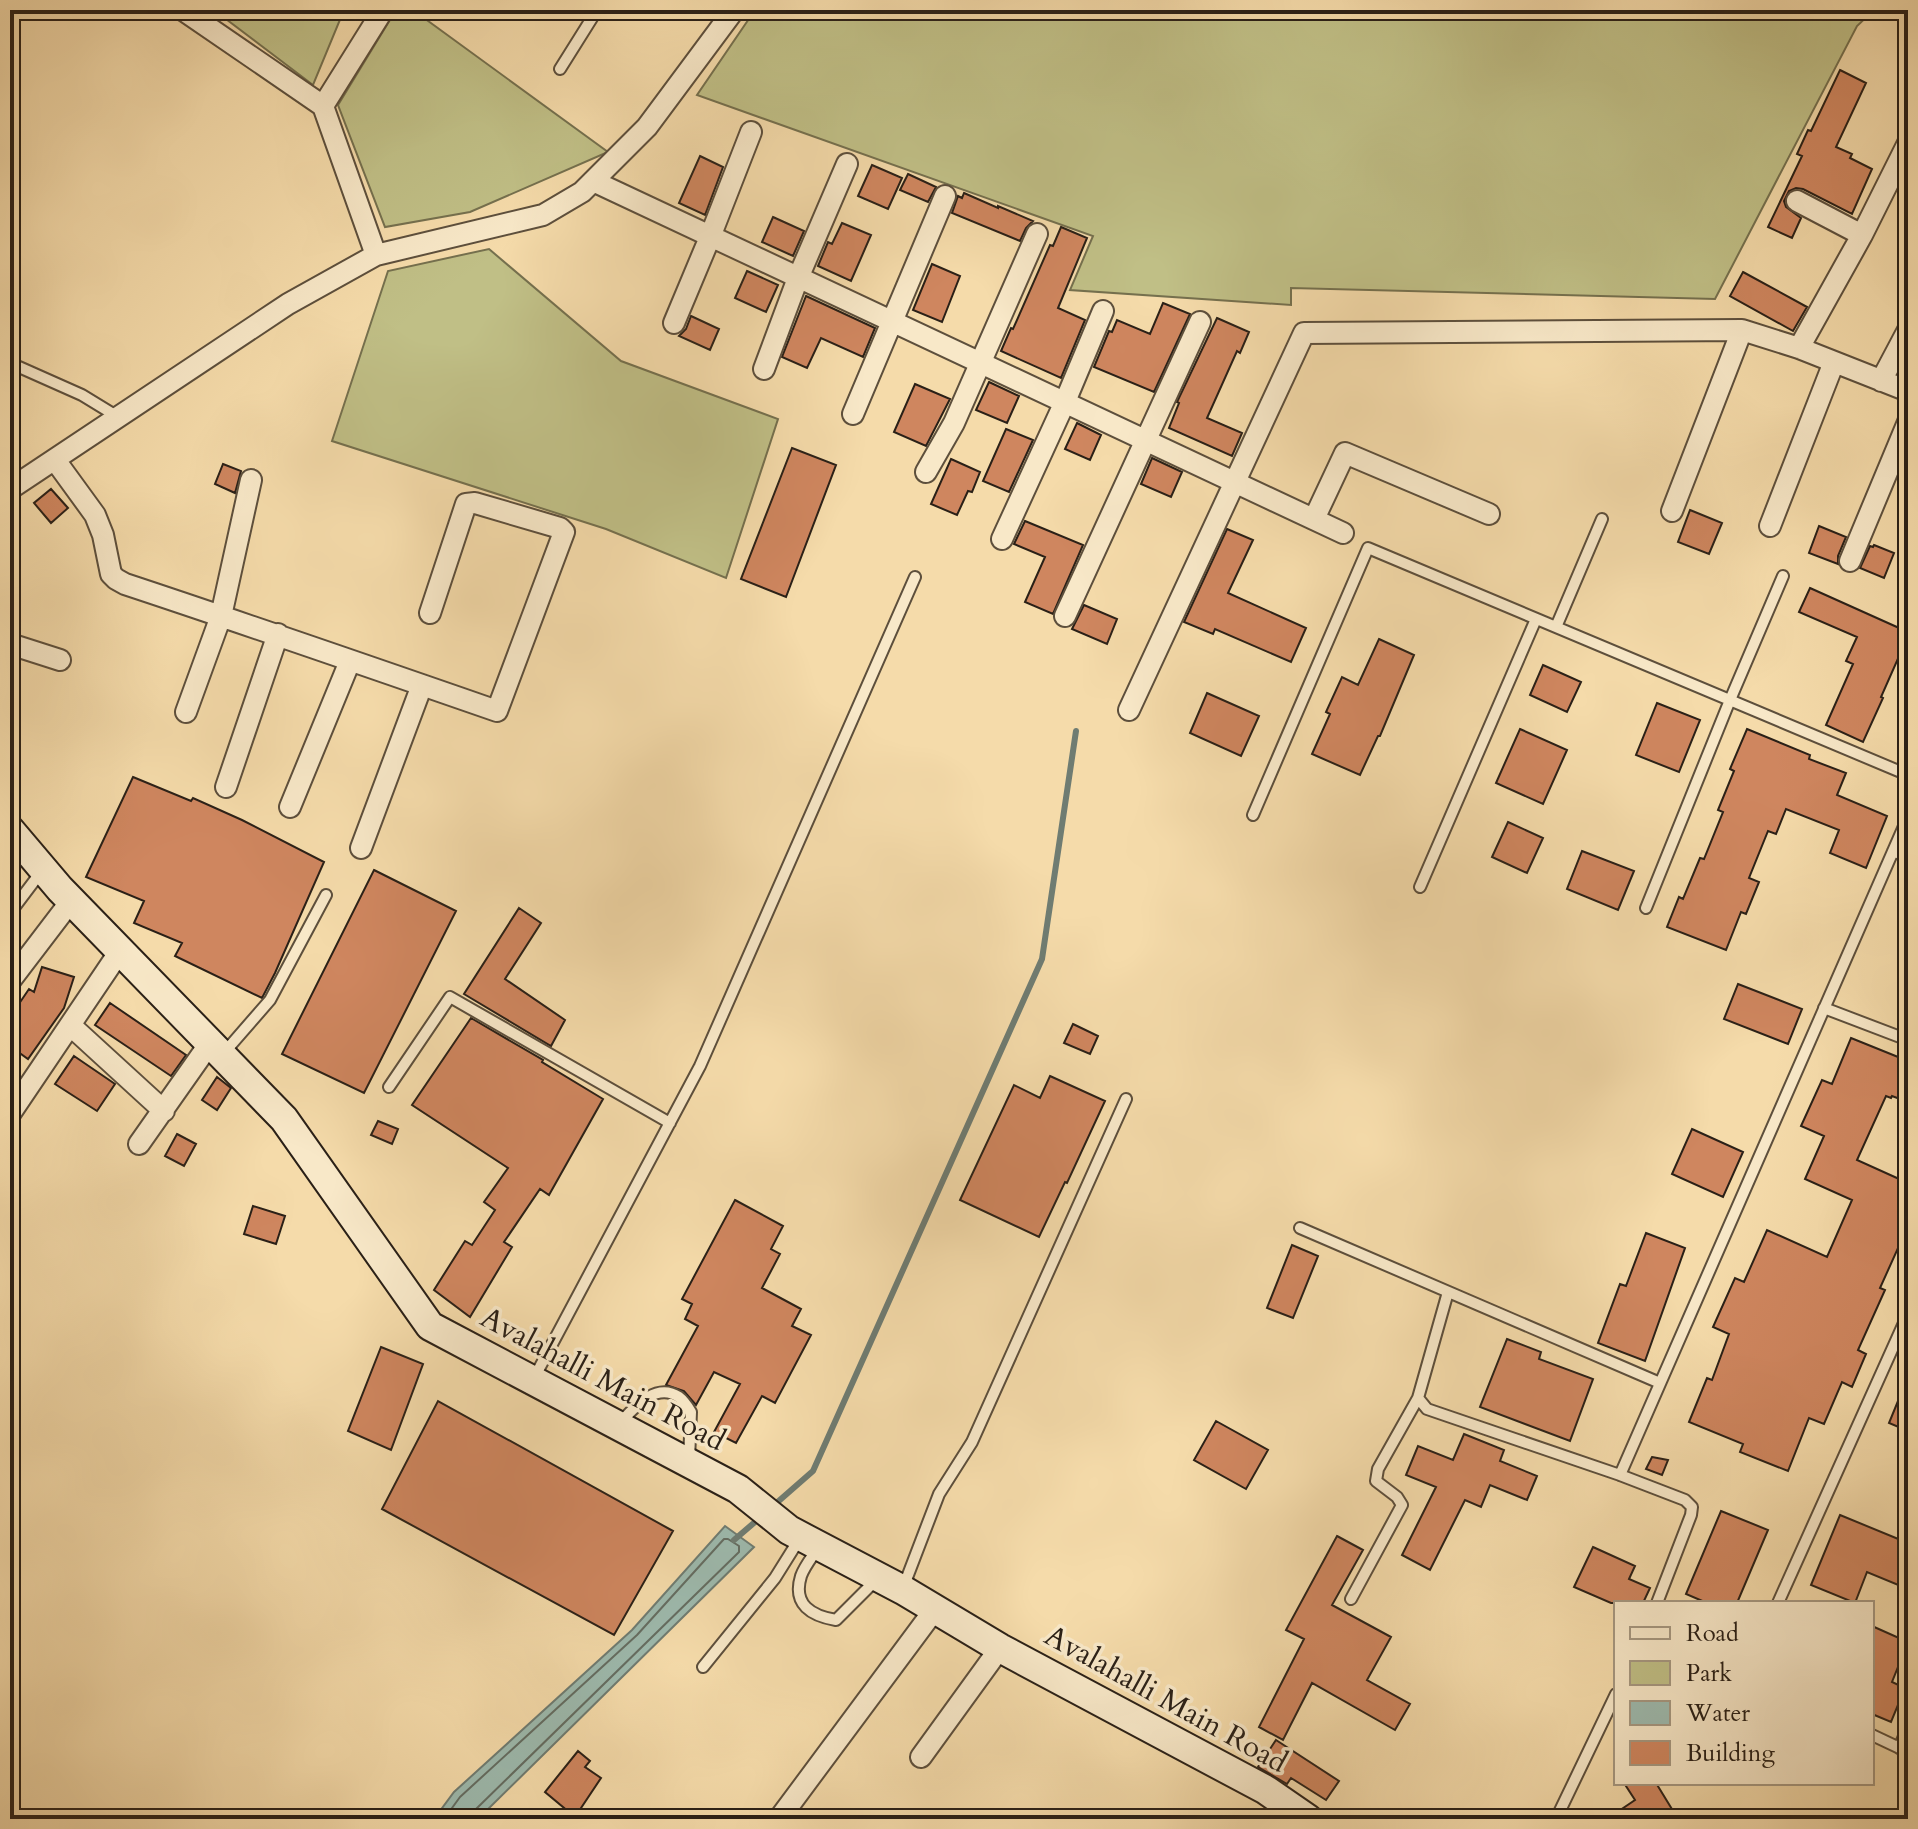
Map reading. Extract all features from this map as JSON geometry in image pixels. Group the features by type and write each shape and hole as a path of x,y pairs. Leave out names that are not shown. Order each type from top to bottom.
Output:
{"main road":[{"name":"Avalahalli Main Road","path":"10,830 71,901 284,1119 430,1326 738,1489 803,1537 1000,1648 1266,1790 1308,1819"}],"street":[{"path":"183,10 323,106 376,255"},
{"path":"323,106 383,10"},
{"path":"10,489 288,304 376,255 543,215 582,192 647,127 734,10"},
{"path":"674,323 751,132"},
{"path":"1799,348 1862,235 1908,143"},
{"path":"764,369 798,278 847,164"},
{"path":"593,181 1343,533"},
{"path":"853,414 945,196"},
{"path":"1797,201 1862,235"},
{"path":"926,472 954,423 1037,234"},
{"path":"1002,539 1103,311"},
{"path":"1065,616 1200,322"},
{"path":"1672,511 1742,330"},
{"path":"1129,710 1304,333 1742,330 1799,348 1908,391"},
{"path":"1881,381 1908,330"},
{"path":"1770,526 1834,362"},
{"path":"1850,561 1908,422"},
{"path":"1314,519 1345,453 1489,514"},
{"path":"55,460 100,525 111,574 116,579 497,711 564,532 518,515 475,503 466,504 430,613"},
{"path":"186,712 221,616 251,480"},
{"path":"226,787 278,634"},
{"path":"10,644 60,660"},
{"path":"290,807 350,661"},
{"path":"361,848 422,685"},
{"path":"10,981 71,901"},
{"path":"10,1114 120,951"},
{"path":"70,1025 164,1111"},
{"path":"139,1144 216,1049"},
{"path":"779,1819 935,1609"},
{"path":"921,1757 1000,1648"}],"lane":[{"path":"560,69 597,10"},
{"path":"10,363 82,395 118,417"},
{"path":"1556,627 1602,519"},
{"path":"1253,815 1368,548 1908,775"},
{"path":"1646,908 1783,576"},
{"path":"533,1381 700,1066 915,577"},
{"path":"1420,887 1536,619"},
{"path":"1620,1475 1908,817"},
{"path":"1893,851 1908,857"},
{"path":"10,913 43,871"},
{"path":"216,1049 270,1000 326,895"},
{"path":"389,1087 450,997 670,1123"},
{"path":"1824,1008 1908,1040"},
{"path":"803,1537 798,1594 805,1608 836,1620 891,1584 939,1494 972,1442 1126,1099"},
{"path":"1300,1228 1660,1383"},
{"path":"1351,1599 1402,1505 1397,1497 1376,1481 1378,1469 1418,1398 1448,1292"},
{"path":"1779,1601 1908,1314"},
{"path":"617,1425 649,1396 664,1392 680,1397 691,1412 689,1463"},
{"path":"1418,1398 1427,1409 1685,1500 1692,1507 1691,1515 1658,1601"},
{"path":"703,1667 775,1578 803,1537"},
{"path":"1556,1819 1614,1698"},
{"path":"1874,1736 1904,1750 1908,1727"}],"green space":[{"path":"214,10 344,10 313,85"},
{"path":"396,10 413,10 608,152 470,212 385,227 338,105"},
{"path":"755,10 1874,10 1857,26 1715,299 1291,288 1291,305 1070,290 1093,236 697,95"},
{"path":"489,249 621,361 778,419 726,578 606,529 332,441 388,271"}],"water":[{"path":"725,1526 754,1547 478,1819 434,1819 454,1792 632,1630"}],"building":[{"path":"1840,70 1866,83 1836,147 1872,169 1852,214 1803,189 1789,191 1784,201 1786,207 1801,218 1792,238 1768,227 1802,156 1797,154 1808,130 1811,131"},
{"path":"700,156 723,167 705,215 679,203"},
{"path":"872,165 902,178 888,209 858,196"},
{"path":"908,174 936,187 928,202 900,190"},
{"path":"964,193 1033,221 1020,241 952,213 958,196 962,198"},
{"path":"773,217 804,231 793,256 762,242"},
{"path":"842,223 871,235 851,281 818,266 828,242 832,244"},
{"path":"1061,227 1087,238 1058,308 1085,320 1061,378 1001,351"},
{"path":"932,264 960,276 942,322 913,310"},
{"path":"747,271 778,285 766,312 735,298"},
{"path":"1743,272 1807,307 1793,331 1730,296"},
{"path":"806,296 875,328 863,357 821,338 807,368 782,357"},
{"path":"1163,303 1190,314 1154,392 1094,367 1117,320 1150,334"},
{"path":"691,316 719,329 710,350 679,336 686,329"},
{"path":"1217,318 1249,332 1240,353 1237,351 1207,418 1242,433 1232,456 1169,428 1177,402"},
{"path":"989,382 1019,396 1007,423 976,410"},
{"path":"915,384 950,399 926,446 894,432"},
{"path":"1077,423 1101,435 1090,460 1065,449"},
{"path":"1006,429 1033,440 1009,492 983,481"},
{"path":"792,448 836,465 786,597 741,579"},
{"path":"1152,458 1182,472 1171,497 1141,484"},
{"path":"951,459 980,472 957,515 931,504"},
{"path":"223,464 241,471 235,493 215,484"},
{"path":"51,489 68,508 51,523 34,503"},
{"path":"1690,510 1722,523 1709,554 1678,542"},
{"path":"1025,521 1083,545 1053,614 1025,602 1045,557 1014,544"},
{"path":"1819,526 1846,537 1838,564 1809,553"},
{"path":"1227,529 1253,540 1228,593 1306,628 1291,662 1215,629 1213,634 1184,622"},
{"path":"1870,546 1894,553 1884,578 1860,568"},
{"path":"1810,588 1908,632 1863,742 1826,725 1853,664 1846,661 1857,637 1799,612"},
{"path":"1084,605 1117,619 1107,644 1072,629"},
{"path":"1379,639 1414,655 1360,775 1312,754 1342,677 1358,685"},
{"path":"1543,665 1581,682 1567,712 1530,695"},
{"path":"1207,693 1259,716 1241,756 1190,733"},
{"path":"1657,703 1700,720 1679,772 1636,755"},
{"path":"1520,729 1567,750 1543,804 1496,783"},
{"path":"1747,729 1846,773 1837,795 1887,816 1866,868 1830,853 1839,830 1786,809 1776,834 1768,831 1749,878 1759,882 1746,914 1741,912 1726,950 1667,927 1700,858 1704,859 1723,812 1718,810 1734,771 1730,769"},
{"path":"133,777 191,801 193,798 324,862 262,998 175,956 182,943 134,923 144,901 86,877"},
{"path":"1508,822 1543,838 1527,873 1492,857"},
{"path":"1582,851 1634,871 1618,910 1567,889"},
{"path":"374,870 456,911 364,1093 282,1054"},
{"path":"519,908 541,923 505,979 565,1020 551,1046 464,994"},
{"path":"42,967 74,977 64,1008 28,1059 10,1046 10,1017 29,989 34,992"},
{"path":"1738,984 1802,1009 1788,1044 1724,1019"},
{"path":"110,1003 186,1055 171,1076 95,1025"},
{"path":"471,1018 603,1099 549,1195 540,1189 504,1242 512,1247 470,1317 434,1290 465,1241 472,1245 495,1210 484,1202 508,1168 412,1105"},
{"path":"1073,1024 1098,1036 1090,1054 1064,1043"},
{"path":"1851,1038 1908,1061 1908,1102 1886,1096 1857,1160 1908,1183 1908,1226 1880,1288 1885,1290 1858,1350 1866,1354 1852,1387 1842,1382 1824,1424 1809,1418 1788,1471 1740,1452 1743,1444 1689,1422 1707,1378 1712,1380 1729,1334 1713,1327 1735,1278 1744,1282 1767,1230 1827,1257 1852,1200 1805,1179 1824,1136 1801,1126 1822,1080 1832,1084"},
{"path":"74,1056 115,1084 97,1111 55,1084"},
{"path":"1050,1076 1105,1101 1039,1237 960,1200 1014,1085 1040,1098"},
{"path":"217,1077 231,1088 217,1110 202,1100"},
{"path":"378,1121 398,1129 392,1144 371,1135"},
{"path":"1692,1129 1743,1152 1723,1197 1672,1174"},
{"path":"177,1134 196,1144 184,1166 165,1156"},
{"path":"735,1200 783,1226 771,1249 780,1254 762,1288 801,1309 792,1326 811,1335 775,1403 762,1396 736,1443 714,1432 740,1384 714,1372 696,1405 684,1391 666,1385 698,1326 685,1319 692,1304 682,1299"},
{"path":"253,1206 285,1216 276,1244 244,1234"},
{"path":"1646,1233 1685,1248 1645,1361 1598,1343 1620,1284 1626,1286"},
{"path":"1292,1245 1318,1256 1293,1318 1267,1308"},
{"path":"1507,1339 1541,1352 1539,1359 1593,1379 1570,1441 1480,1407"},
{"path":"381,1347 423,1364 391,1450 348,1431"},
{"path":"1908,1379 1908,1431 1889,1423"},
{"path":"438,1401 673,1531 614,1635 382,1509"},
{"path":"1216,1421 1268,1450 1246,1489 1194,1460"},
{"path":"1464,1434 1504,1450 1500,1461 1537,1476 1527,1500 1490,1485 1481,1507 1465,1500 1430,1570 1402,1555 1436,1487 1406,1475 1418,1446 1453,1460"},
{"path":"1652,1457 1668,1460 1662,1475 1646,1469"},
{"path":"1721,1511 1768,1530 1738,1601 1702,1601 1686,1594"},
{"path":"1840,1515 1908,1543 1908,1589 1867,1572 1856,1601 1811,1585"},
{"path":"1337,1536 1363,1550 1332,1605 1391,1637 1367,1680 1410,1704 1395,1730 1312,1683 1283,1740 1259,1727 1304,1639 1286,1630"},
{"path":"1593,1547 1635,1566 1629,1579 1650,1588 1644,1601 1611,1603 1574,1587"},
{"path":"1874,1627 1908,1642 1892,1682 1905,1688 1891,1722 1874,1715"},
{"path":"1276,1740 1339,1781 1326,1800 1291,1778 1287,1784 1258,1767"},
{"path":"578,1751 590,1761 585,1767 601,1778 575,1817 545,1792"},
{"path":"1625,1785 1657,1785 1678,1819 1607,1819 1635,1800"}],"waterway":[{"path":"773,1506 813,1471 1042,959 1076,731"},
{"path":"734,1540 762,1516"}]}
